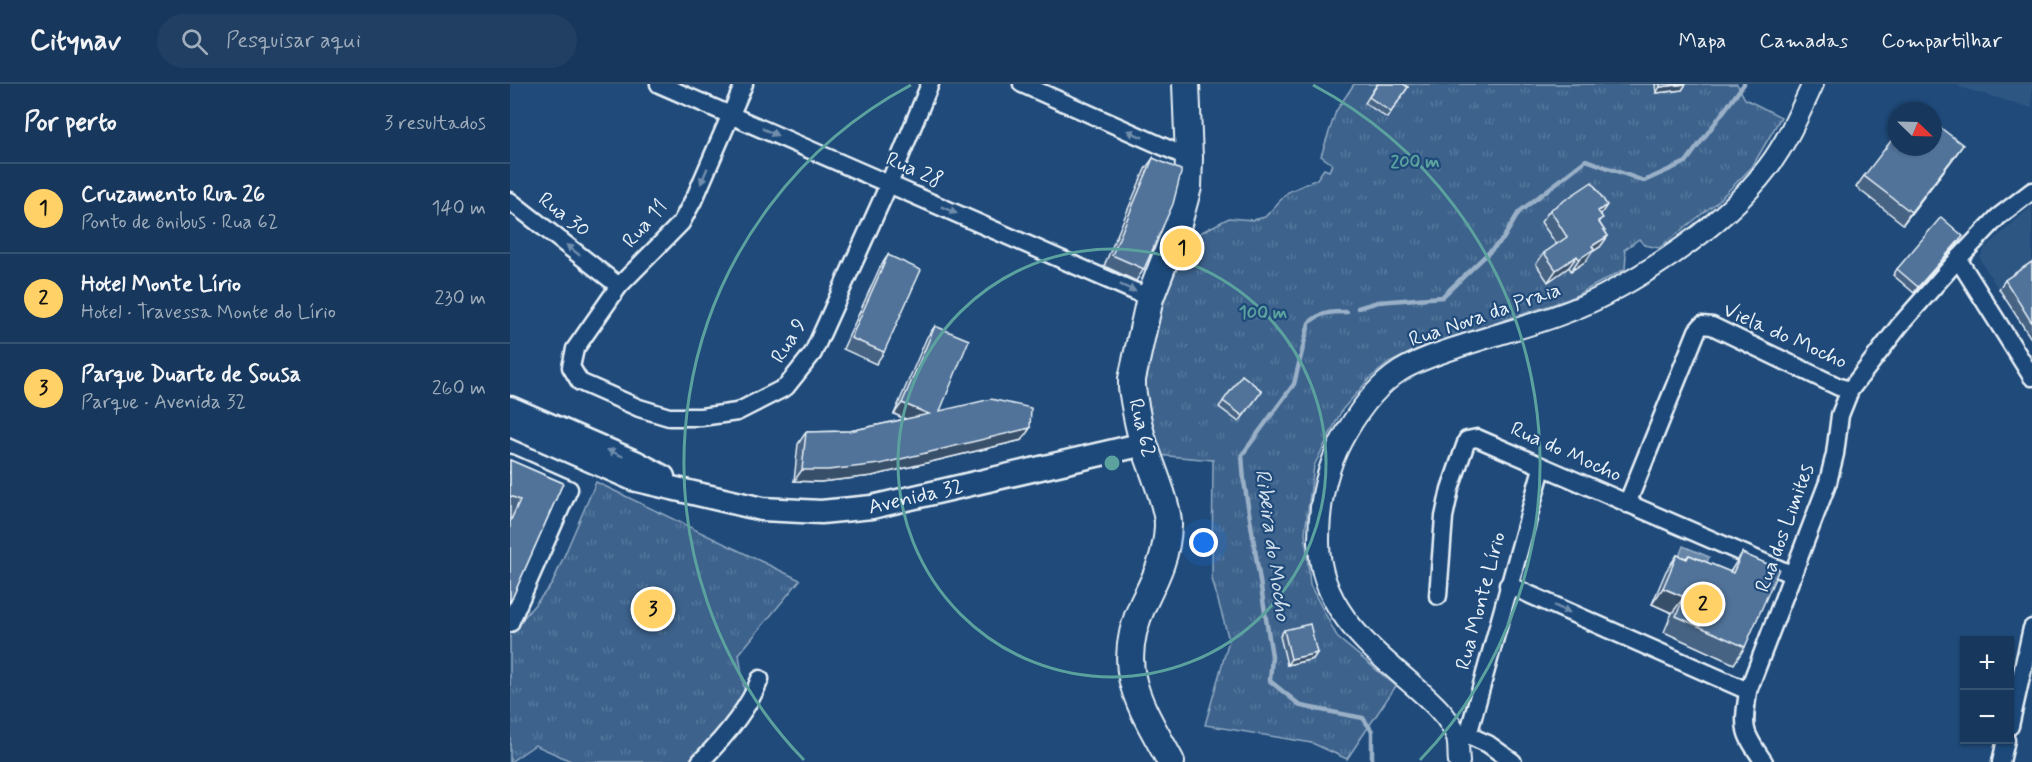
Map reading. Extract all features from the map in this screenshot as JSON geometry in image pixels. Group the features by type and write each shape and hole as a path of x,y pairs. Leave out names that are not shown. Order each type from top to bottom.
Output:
{"main road":[{"name":"Rua 62","path":"1171,762 1143,710 1132,683 1129,666 1129,645 1135,621 1164,558 1168,523 1144,444 1133,396 1132,379 1150,298 1188,187 1186,84"},
{"name":"Avenida 32","path":"510,408 635,462 685,490"},
{"name":"Avenida 32","path":"510,425 633,478 762,509 821,512 872,507 1144,444"}],"street":[{"name":"Rua 28","path":"659,84 1150,298"},
{"name":"Rua 11","path":"576,349 619,286 681,223 696,195 744,84"},
{"name":"Rua 9","path":"576,349 571,367 580,382 639,408 669,417 701,417 737,412 786,387 813,353 889,184 930,84"},
{"path":"1022,84 1189,158"},
{"name":"Rua Nova da Praia","path":"1459,762 1463,738 1437,706 1357,635 1333,601 1322,570 1318,542 1322,501 1335,450 1355,417 1380,388 1400,371 1492,335 1563,314 1604,296 1722,217 1769,165 1814,84"},
{"name":"Rua dos Limites","path":"1764,762 1750,741 1744,726 1748,692 1828,482 1840,415 1850,390 1900,325 1958,259 1998,217 2032,191"},
{"name":"Rua 30","path":"510,201 619,286"},
{"path":"1958,259 2032,377"},
{"name":"Viela do Mocho","path":"1627,504 1697,331 1702,325 1712,327 1839,387 1850,390"},
{"name":"Rua do Mocho","path":"1438,596 1444,517 1450,489 1467,440 1477,438 1793,575"},
{"path":"510,463 568,489 510,623"},
{"name":"Rua Monte Lírio","path":"1463,738 1542,468"},
{"path":"1508,585 1748,692"},
{"path":"2014,712 2029,659 2032,628"},
{"path":"700,762 752,699 760,679"},
{"path":"1463,738 1488,744 1513,762"},
{"path":"2001,762 2006,744"}],"shaded area":[{"path":"1960,84 2032,84 2032,108 1959,87"},
{"path":"2032,206 2032,342 1980,257 1985,248"},
{"path":"1683,546 1709,557 1704,570 1678,559"}],"green space":[{"path":"1354,84 1737,84 1745,99 1781,117 1752,167 1716,203 1659,248 1644,245 1639,239 1624,250 1625,269 1569,299 1422,347 1389,363 1370,378 1342,410 1314,466 1305,532 1310,585 1338,638 1396,686 1347,759 1312,743 1205,725 1229,640 1212,579 1213,460 1157,455 1145,412 1144,353 1188,239 1229,218 1253,220 1265,217 1288,192 1317,179 1324,169 1329,171 1332,164 1321,156 1336,111"},
{"path":"596,482 800,580 739,654 746,703 691,762 573,762 535,745 510,762 510,634 552,584"}],"building":[{"path":"1378,84 1403,84 1408,87 1391,112 1369,97"},
{"path":"1660,84 1686,84 1660,87"},
{"path":"1942,129 1963,145 1911,212 1864,176 1888,145 1888,156 1942,156"},
{"path":"1153,158 1181,170 1181,173 1173,204 1144,269 1112,255"},
{"path":"1592,182 1607,205 1598,211 1603,218 1598,221 1608,236 1592,246 1594,249 1579,259 1577,256 1556,270 1544,253 1567,237 1550,210"},
{"path":"1941,217 1963,236 1918,287 1897,269"},
{"path":"888,255 921,270 884,352 851,338"},
{"path":"2032,262 2032,323 2005,280"},
{"path":"935,326 969,340 940,411 991,399 1031,408 1030,428 880,464 828,470 802,470 806,432 850,431 929,414 902,403"},
{"path":"1242,375 1262,391 1243,416 1223,401"},
{"path":"510,460 563,483 510,603 510,522 520,500 510,496"},
{"path":"1742,553 1779,569 1745,647 1676,616 1684,597 1663,588 1677,555 1687,559 1689,555 1733,573"},
{"path":"1310,624 1317,653 1291,659 1284,630"}],"waterway":[{"name":"Ribeira do Mocho","path":"1358,308 1378,302 1442,297 1503,239 1519,212 1586,160 1644,181 1686,162 1744,84"},
{"name":"Ribeira do Mocho","path":"1347,312 1322,315 1309,323 1294,384 1242,455 1244,481 1272,656 1270,681 1301,706 1363,718 1372,731 1372,762"}],"place":[{"name":"Cruzamento Rua 26","path":"1182,248"},
{"name":"Hotel Monte Lírio","path":"1703,604"},
{"name":"Parque Duarte de Sousa","path":"653,609"}]}
